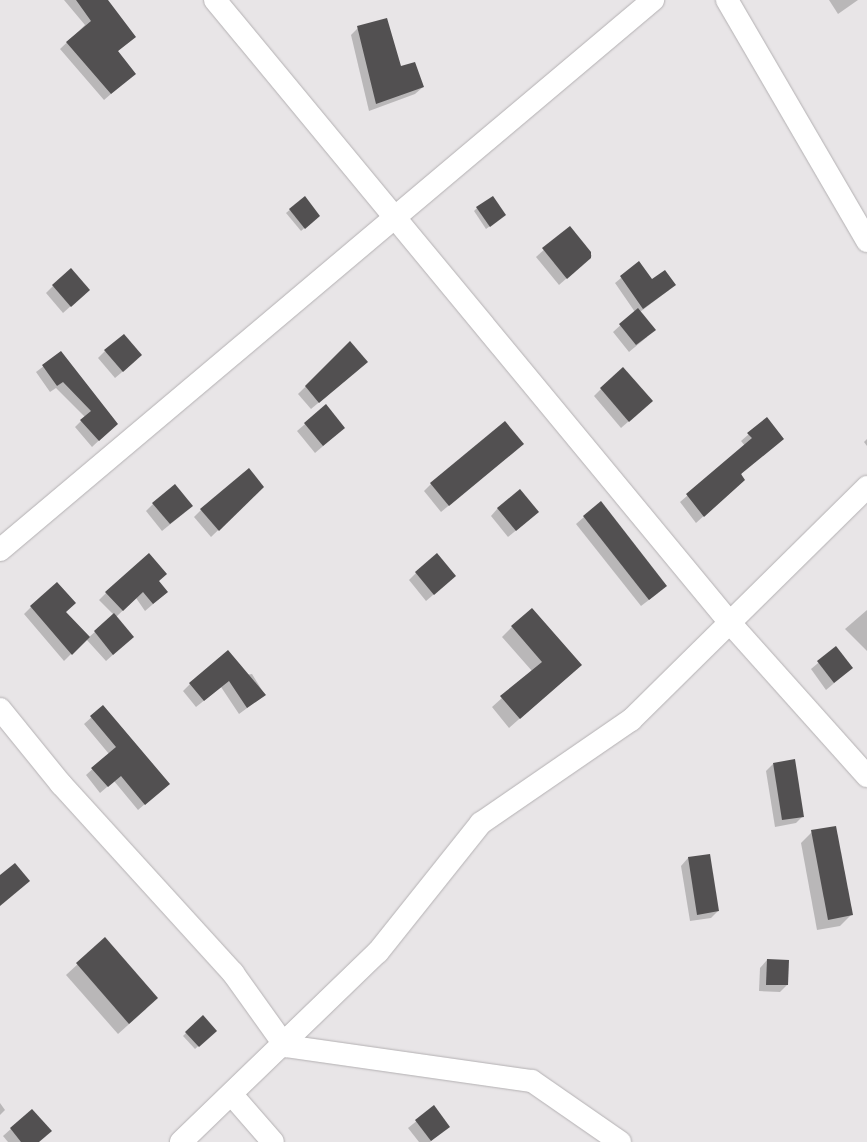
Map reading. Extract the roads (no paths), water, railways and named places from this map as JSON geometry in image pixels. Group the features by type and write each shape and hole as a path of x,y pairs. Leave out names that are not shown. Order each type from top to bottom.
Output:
{"street":[{"path":"215,0 730,624 867,776"},
{"path":"0,550 653,0"},
{"path":"727,0 867,241"},
{"path":"181,1142 285,1046 378,952 480,823 631,720 867,487"},
{"path":"0,708 61,784 233,973 285,1046 532,1081 620,1142"},
{"path":"232,1095 273,1142"}]}
